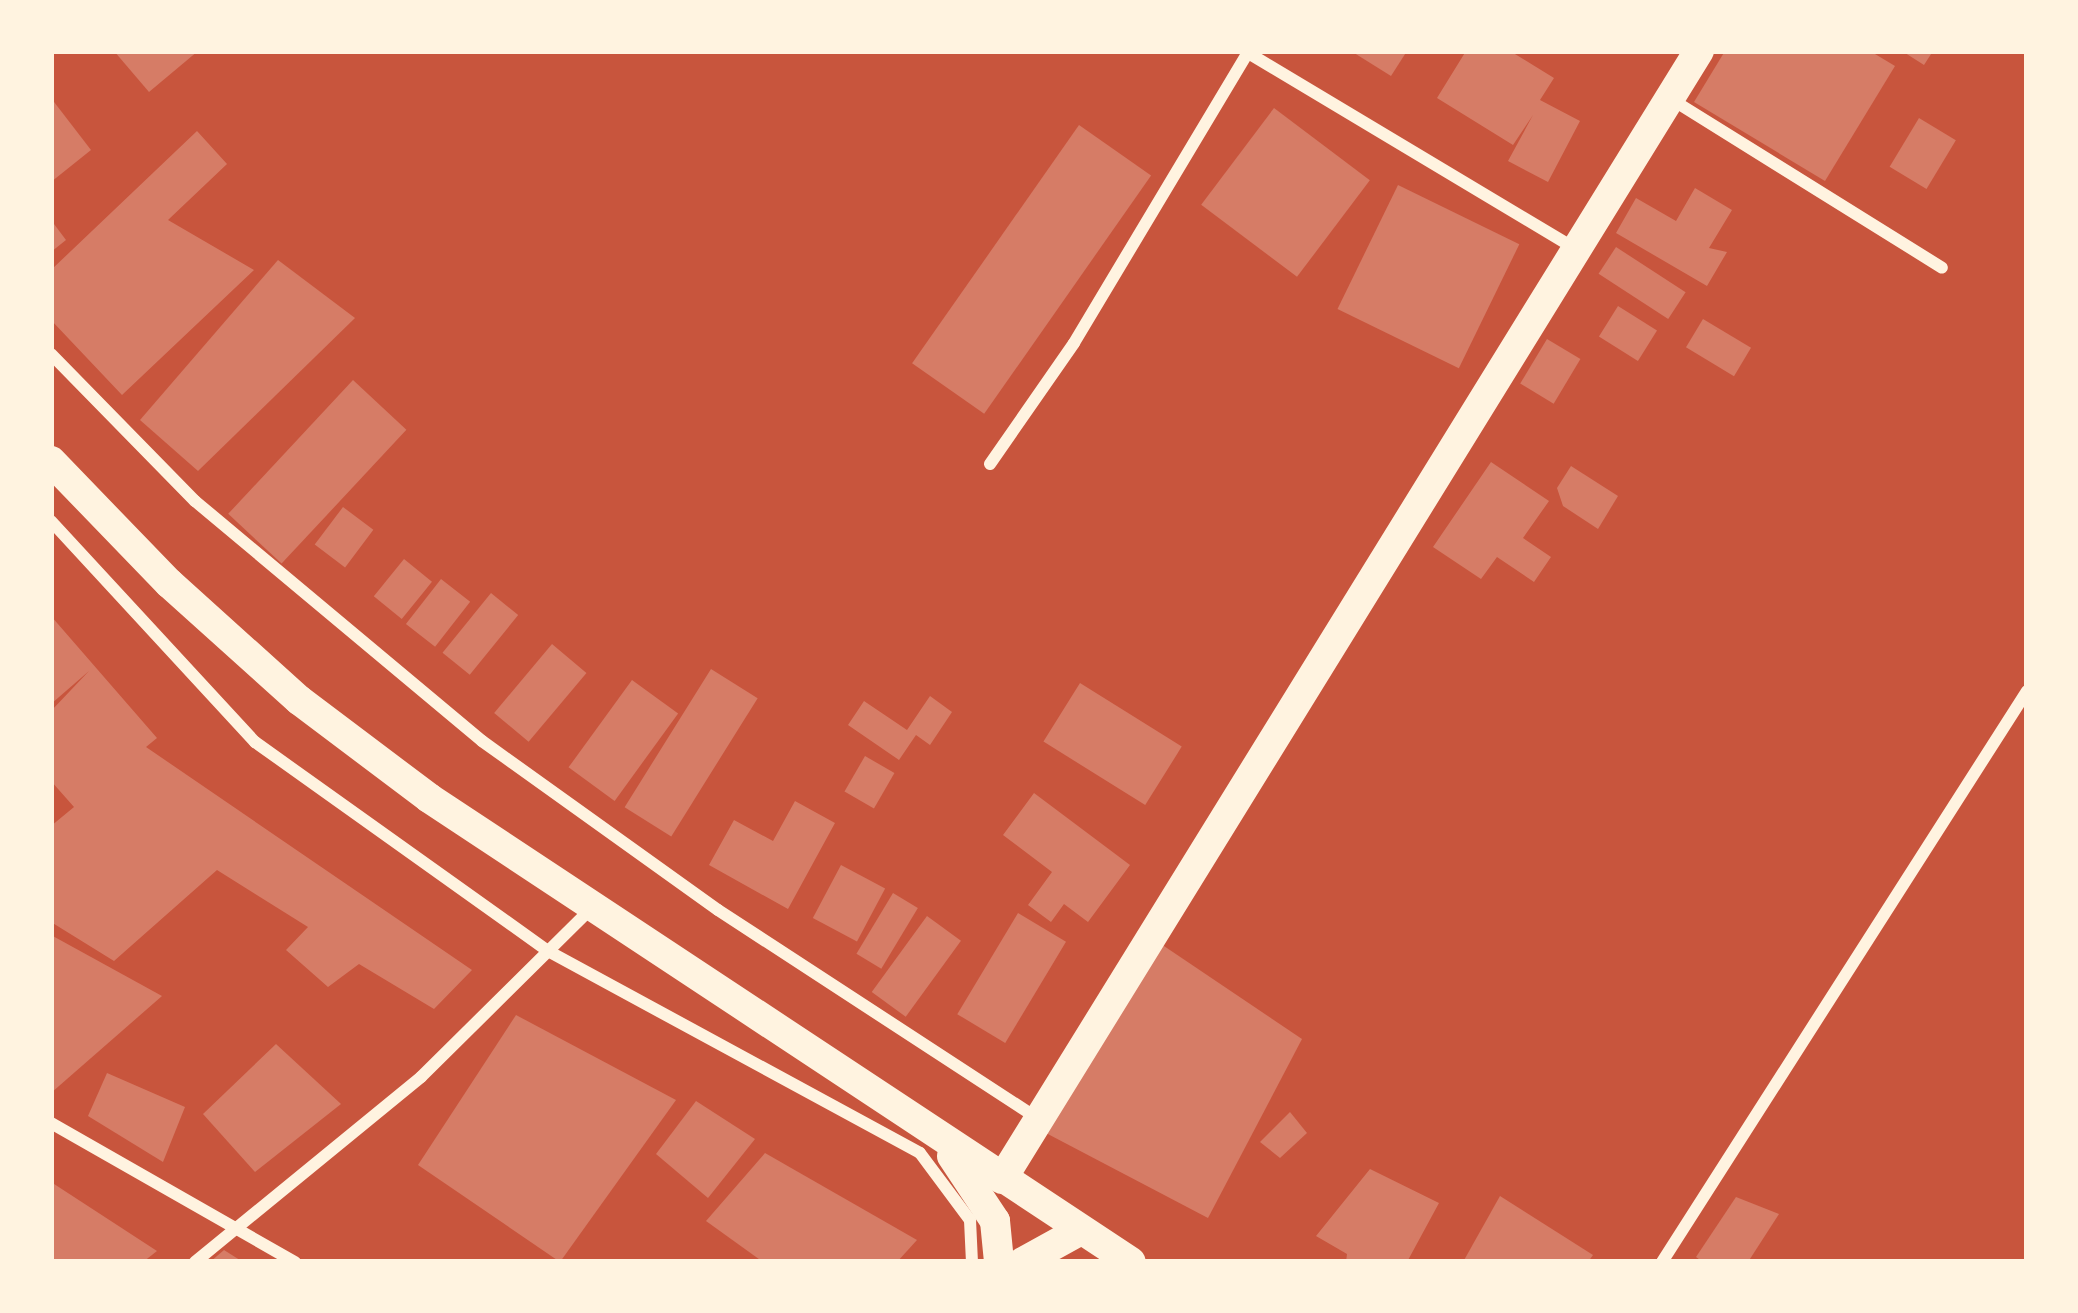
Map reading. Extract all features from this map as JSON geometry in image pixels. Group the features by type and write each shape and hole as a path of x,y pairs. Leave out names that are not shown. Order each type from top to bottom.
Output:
{"highway":[{"path":"1002,1179 1699,51"},
{"path":"51,461 169,583 299,700 590,910 1131,1262"},
{"path":"937,1138 984,1198 999,1262"},
{"path":"1023,1262 1081,1230"},
{"path":"1071,1262 1081,1230"}],"street":[{"path":"990,464 1074,343 1246,52 1577,249"},
{"path":"1670,98 1942,268"},
{"path":"51,354 195,501 482,741 718,910 1036,1118"},
{"path":"51,521 255,742 548,952 920,1154 970,1220 972,1262"},
{"path":"1662,1262 2027,691"},
{"path":"195,1262 421,1077 590,910"},
{"path":"51,1123 241,1227 295,1262"}],"building":[{"path":"114,51 198,51 149,92"},
{"path":"1351,51 1407,51 1391,76"},
{"path":"1466,51 1510,51 1554,78 1540,100 1580,121 1548,182 1508,161 1533,115 1513,145 1437,98"},
{"path":"1725,51 1870,51 1895,66 1825,181 1694,102"},
{"path":"1902,51 1933,51 1924,65"},
{"path":"51,98 91,150 51,182"},
{"path":"1274,108 1370,180 1297,277 1201,205"},
{"path":"1919,118 1956,140 1927,189 1890,167"},
{"path":"1079,125 1151,175 984,414 912,363"},
{"path":"197,131 227,164 168,220 254,270 122,395 51,320 51,270"},
{"path":"1398,185 1519,244 1459,368 1338,309"},
{"path":"1695,188 1732,210 1709,248 1727,252 1707,286 1616,233 1636,198 1676,221"},
{"path":"51,220 66,240 51,252"},
{"path":"1616,247 1686,292 1668,319 1599,274"},
{"path":"278,260 355,318 198,471 140,420"},
{"path":"1618,306 1657,330 1638,361 1599,337"},
{"path":"1703,319 1751,348 1734,376 1686,347"},
{"path":"1547,339 1580,359 1554,404 1520,384"},
{"path":"353,380 406,430 282,564 228,514"},
{"path":"1491,462 1549,501 1523,538 1551,557 1534,582 1497,557 1481,579 1433,547"},
{"path":"1571,466 1618,496 1598,529 1563,506 1557,488"},
{"path":"343,507 373,530 345,567 315,545"},
{"path":"404,559 432,582 402,619 374,596"},
{"path":"441,579 470,602 435,647 406,624"},
{"path":"491,593 518,615 470,675 443,653"},
{"path":"51,616 157,738 146,747 472,970 434,1009 359,964 328,987 286,950 308,927 217,870 114,961 51,922 51,826 74,807 51,781 51,711 89,671 51,704"},
{"path":"552,644 586,673 529,742 494,713"},
{"path":"711,669 758,698 671,836 625,807"},
{"path":"632,680 678,714 615,801 569,767"},
{"path":"1080,683 1182,747 1145,805 1043,742"},
{"path":"930,696 952,712 930,745 916,735 899,760 848,725 864,701 907,730"},
{"path":"865,756 894,773 874,809 844,792"},
{"path":"1034,793 1130,865 1088,922 1064,904 1051,922 1028,905 1052,872 1003,835"},
{"path":"795,801 835,823 788,909 709,865 734,820 773,841"},
{"path":"841,865 885,888 857,941 813,918"},
{"path":"893,893 918,908 881,969 856,954"},
{"path":"1018,913 1066,942 1005,1043 957,1014"},
{"path":"927,916 961,941 906,1017 872,992"},
{"path":"51,935 162,996 51,1093"},
{"path":"1158,942 1302,1039 1208,1218 1044,1132"},
{"path":"516,1015 676,1100 560,1262 418,1165"},
{"path":"276,1044 341,1104 255,1172 203,1114"},
{"path":"107,1073 185,1107 163,1162 88,1116"},
{"path":"696,1101 755,1139 708,1198 656,1154"},
{"path":"1290,1112 1307,1133 1280,1158 1260,1142"},
{"path":"765,1153 917,1240 897,1262 763,1262 706,1221"},
{"path":"1370,1169 1439,1203 1407,1262 1346,1262 1347,1254 1316,1236"},
{"path":"51,1182 157,1251 143,1262 51,1262"},
{"path":"1500,1196 1593,1255 1588,1262 1463,1262"},
{"path":"1736,1197 1779,1214 1748,1262 1703,1262 1696,1257"},
{"path":"224,1250 243,1262 210,1262"}]}
